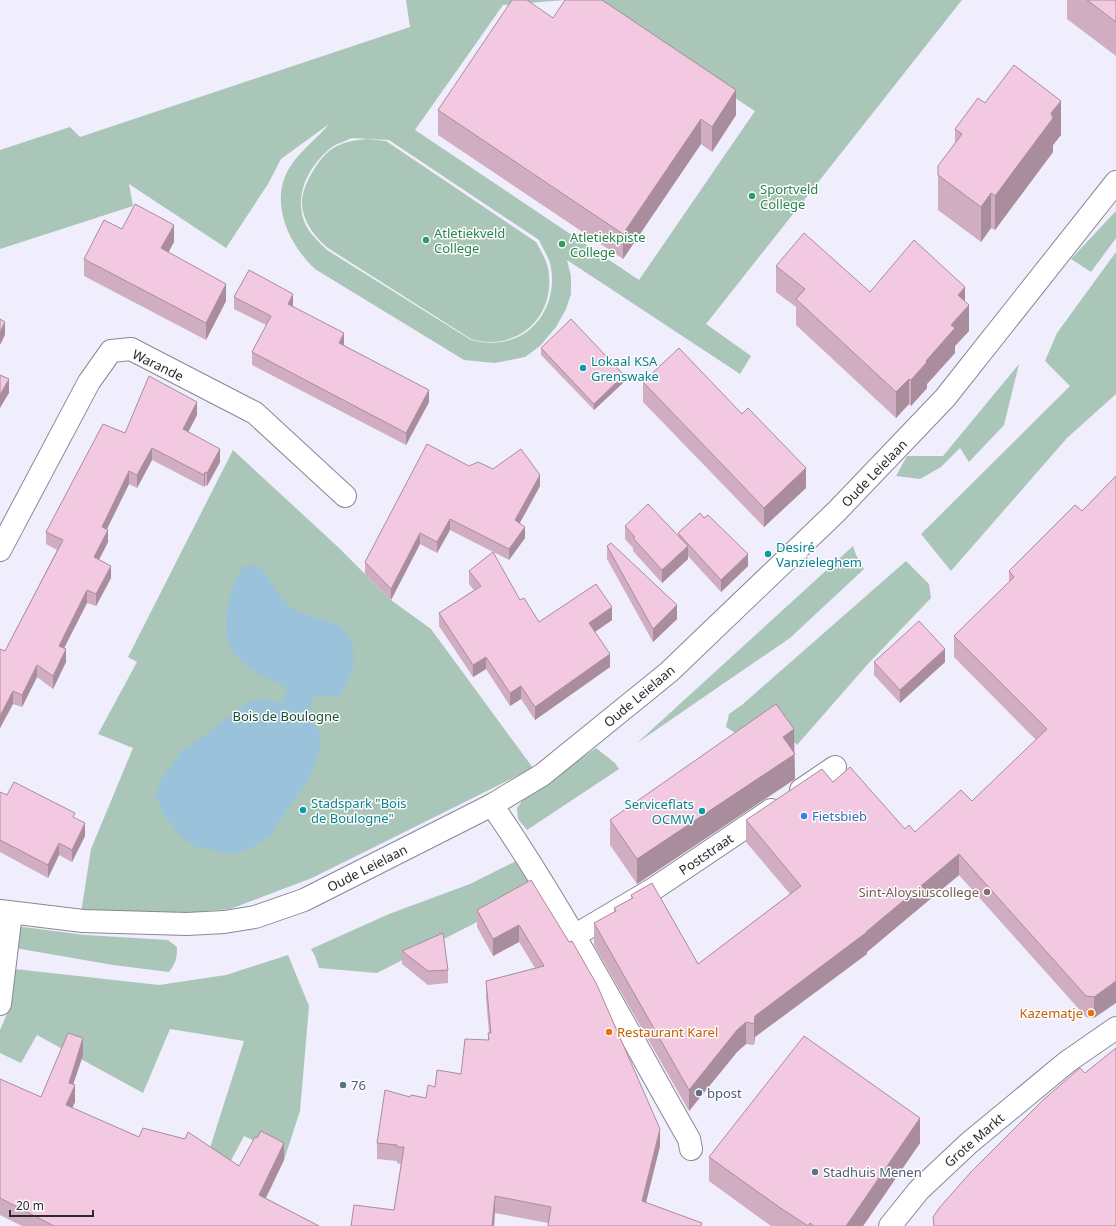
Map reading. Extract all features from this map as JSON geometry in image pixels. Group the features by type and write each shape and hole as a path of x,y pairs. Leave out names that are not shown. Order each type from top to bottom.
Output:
{"street":[{"name":"Oude Leielaan","path":"6,912 83,921 187,924 224,922 255,917 304,900 492,805 542,775 669,672 836,512 945,398 1116,182"},
{"name":"Warande","path":"0,550 89,382 112,351 131,350 255,413 345,496"},
{"name":"Poststraat","path":"574,936 655,888 835,767"},
{"path":"492,805 521,847 574,936 690,1144"},
{"path":"0,1004 7,954 6,912"},
{"name":"Grote Markt","path":"890,1226 919,1190 969,1143 1067,1062 1116,1028"}],"green space":[{"path":"406,0 566,0 503,5 415,130 639,280 755,111 614,19 589,0 962,0 706,324 751,356 740,374 567,260 571,276 571,294 566,309 556,327 540,346 525,357 495,363 464,360 315,269 296,247 284,220 281,206 281,191 285,177 292,164 305,148 329,124 281,159 268,184 226,248 129,184 133,206 0,249 0,150 70,127 80,137 410,27","holes":["352,138 389,140 539,240 549,260 552,272 552,284 546,308 532,328 522,335 510,340 495,343 471,340 327,250 308,229 301,210 303,190 311,171 324,154 332,147"]},
{"name":"Atletiekveld College","path":"367,139 386,141 536,242 548,267 549,292 545,306 537,319 528,329 516,336 502,341 487,342 471,339 328,248 314,234 307,223 302,204 304,190 311,174 321,159 332,149 349,142"},
{"path":"1116,211 1116,238 1091,272 1071,259"},
{"path":"1116,252 1116,394 1067,438 951,571 921,534 1070,386 1045,361 1057,333"},
{"path":"1019,364 1004,425 969,462 960,448 941,467 920,479 896,476 907,456 943,456"},
{"name":"Bois de Boulogne","path":"233,450 338,547 391,600 431,629 533,768 312,878 230,909 196,912 81,913 91,849 133,748 98,734 137,662 128,657"},
{"path":"853,546 864,569 790,638 637,743"},
{"path":"906,561 929,584 931,598 867,665 797,745 775,721 737,734 726,727 729,714 743,704"},
{"path":"596,748 615,763 619,769 527,830 518,819 517,808 525,797"},
{"path":"518,860 538,891 377,973 319,968 311,949 389,914 470,884"},
{"path":"0,924 85,935 168,940 177,947 175,963 169,972 113,965 15,948"},
{"path":"288,955 309,1006 300,1111 284,1160 265,1146 244,1136 226,1170 209,1151 244,1041 170,1029 143,1093 37,1035 21,1063 0,1053 0,1030 10,1007 15,969 159,985 226,975"}],"water":[{"path":"244,565 259,566 282,598 291,607 307,615 340,626 350,640 354,656 351,673 339,696 315,696 309,711 312,722 320,732 321,744 317,759 307,782 278,822 273,833 253,847 232,854 193,846 180,836 163,814 156,796 162,777 182,752 243,706 258,698 282,703 288,689 248,667 235,655 230,647 227,637 226,615 234,583"}],"building":[{"path":"512,0 527,0 553,18 565,0 602,0 736,90 712,127 701,119 623,234 438,110"},
{"path":"1087,0 1116,0 1116,22"},
{"path":"1014,65 1061,101 1051,113 1053,118 995,196 991,193 981,207 938,175 938,166 962,134 955,129 978,98 985,103"},
{"path":"135,204 174,225 161,248 226,284 206,323 84,259 104,220 122,229"},
{"path":"804,233 870,292 914,240 965,287 958,295 969,305 951,325 955,328 911,380 909,379 896,392 796,299 805,289 776,266"},
{"path":"249,270 293,294 288,304 344,333 339,343 429,390 406,433 252,352 271,316 234,297"},
{"path":"0,319 5,322 0,332"},
{"name":"Lokaal KSA Grenswake","path":"571,319 624,375 594,404 541,348"},
{"path":"679,348 742,414 748,408 806,468 764,508 643,382"},
{"path":"0,375 9,379 0,395"},
{"path":"149,376 197,402 183,429 220,449 207,473 205,472 204,475 152,448 137,475 129,471 102,527 108,530 94,557 111,566 96,594 87,590 59,646 66,649 53,676 37,665 22,695 13,691 0,716 0,649 5,651 63,540 46,532 103,424 125,433"},
{"path":"427,444 469,466 478,462 493,469 521,449 540,475 515,520 525,527 509,549 450,519 437,542 420,533 391,589 365,562"},
{"path":"1116,476 1116,981 1094,997 1086,996 959,854 867,932 755,1016 754,1024 746,1022 737,1030 689,1090 594,923 616,911 614,908 633,898 631,895 652,883 698,964 801,886 746,820 822,769 833,782 850,767 905,829 909,825 915,832 961,790 972,801 1047,729 954,636 1014,577 1009,571 1075,505 1082,511"},
{"path":"648,504 688,546 662,570 633,538 635,537 625,526"},
{"path":"700,513 704,518 708,515 748,554 721,580 678,533"},
{"path":"611,543 677,605 653,629 607,546"},
{"path":"493,552 520,600 524,598 539,622 596,584 612,607 589,623 610,654 535,707 521,686 510,693 486,657 473,665 439,613 481,586 469,571"},
{"path":"919,621 945,649 900,690 874,662"},
{"path":"776,704 794,729 783,737 795,754 637,859 610,820"},
{"path":"14,782 75,813 73,817 85,823 72,850 59,843 48,865 0,840 0,792 7,795"},
{"path":"531,880 569,942 572,941 597,985 660,1129 642,1201 702,1223 701,1226 548,1226 551,1207 495,1196 492,1226 351,1226 354,1205 394,1210 404,1147 377,1143 385,1090 410,1097 411,1095 426,1098 428,1085 435,1087 437,1070 461,1074 465,1039 489,1040 488,1033 491,1033 486,981 544,966 519,925 493,939 477,910"},
{"path":"443,933 448,970 428,971 402,951"},
{"path":"68,1033 83,1038 69,1083 75,1085 66,1105 139,1137 143,1128 185,1139 188,1132 239,1166 255,1137 257,1138 261,1131 284,1143 259,1195 319,1226 54,1226 0,1198 0,1079 41,1097"},
{"path":"804,1036 920,1118 846,1226 814,1226 810,1223 808,1226 709,1157"},
{"path":"1116,1048 1116,1226 934,1226 933,1217 940,1207 971,1172 1043,1100 1080,1068 1085,1073"}],"place":[{"name":"Sportveld College","path":"752,196"},
{"name":"Atletiekveld College","path":"426,240"},
{"name":"Atletiekpiste College","path":"562,244"},
{"name":"Lokaal KSA Grenswake","path":"583,368"},
{"name":"Desiré Vanzieleghem","path":"768,554"},
{"name":"Stadspark \"Bois de Boulogne\"","path":"303,810"},
{"name":"Serviceflats OCMW","path":"702,811"},
{"name":"Fietsbieb","path":"804,816"},
{"name":"Sint-Aloysiuscollege","path":"987,892"},
{"name":"Kazematje","path":"1091,1013"},
{"name":"Restaurant Karel","path":"609,1032"},
{"name":"76","path":"343,1085"},
{"name":"bpost","path":"699,1093"},
{"name":"Stadhuis Menen","path":"815,1172"}]}
